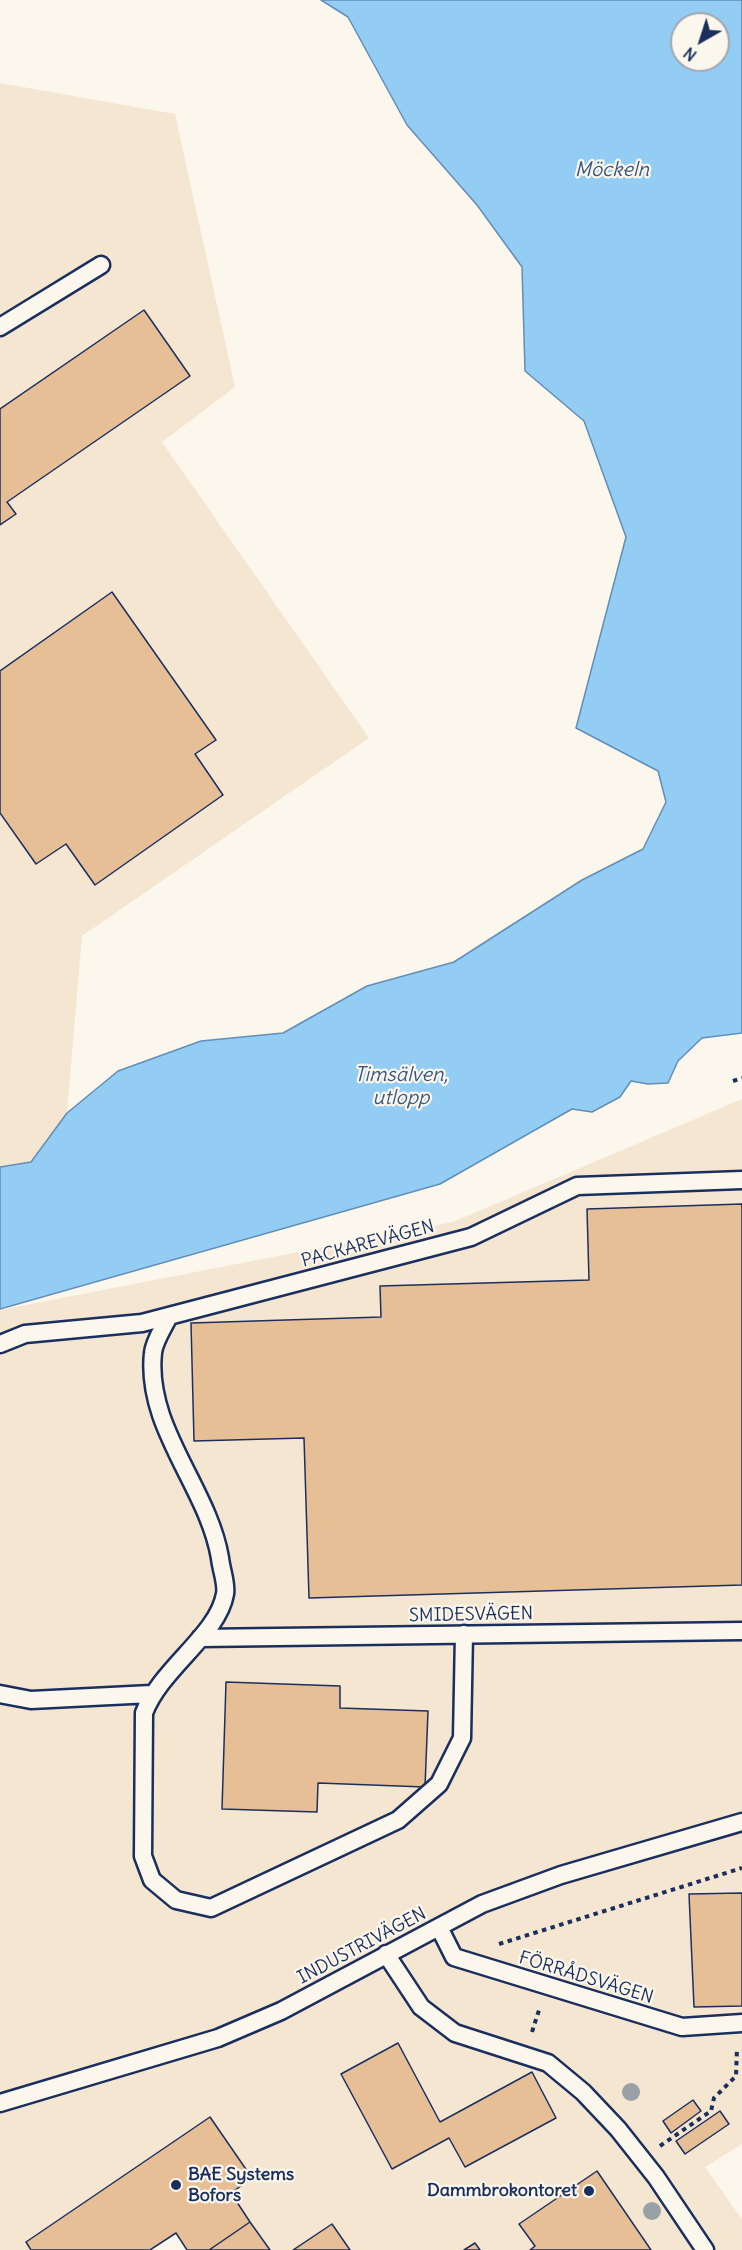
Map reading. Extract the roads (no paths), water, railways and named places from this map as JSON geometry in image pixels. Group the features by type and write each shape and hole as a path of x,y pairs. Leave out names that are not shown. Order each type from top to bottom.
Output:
{"lane":[{"path":"0,327 101,265"},
{"name":"PACKAREVÄGEN","path":"0,1344 26,1334 142,1323 471,1237 577,1186 742,1179"},
{"path":"169,1316 153,1351 154,1386 163,1424 205,1510 216,1540 225,1594 212,1626 151,1694 144,1713 143,1856 152,1881 176,1900 211,1908 398,1820 439,1784 462,1738 464,1634"},
{"name":"SMIDESVÄGEN","path":"200,1638 742,1631"},
{"path":"0,1694 31,1700 151,1694"},
{"name":"INDUSTRIVÄGEN","path":"0,2103 218,2038 281,2012 482,1904 561,1875 742,1822"},
{"name":"FÖRRÅDSVÄGEN","path":"439,1927 454,1957 682,2027 739,2023"},
{"path":"386,1954 421,2007 455,2033 548,2063 611,2121 642,2159 705,2250"}],"water":[{"path":"321,0 742,0 742,1033 702,1038 678,1061 668,1083 648,1084 631,1081 620,1097 592,1112 572,1109 440,1184 0,1309 0,1167 31,1162 67,1113 118,1071 201,1041 283,1033 367,986 454,962 582,880 643,849 666,802 658,771 576,728 626,537 584,421 525,371 522,267 477,205 407,125 348,17"}],"place":[{"name":"BAE Systems Bofors","path":"176,2185"},
{"name":"Dammbrokontoret","path":"589,2191"}],"water label":[{"name":"Möckeln","path":"612,170"},
{"name":"Timsälven, utlopp","path":"401,1086"}]}
